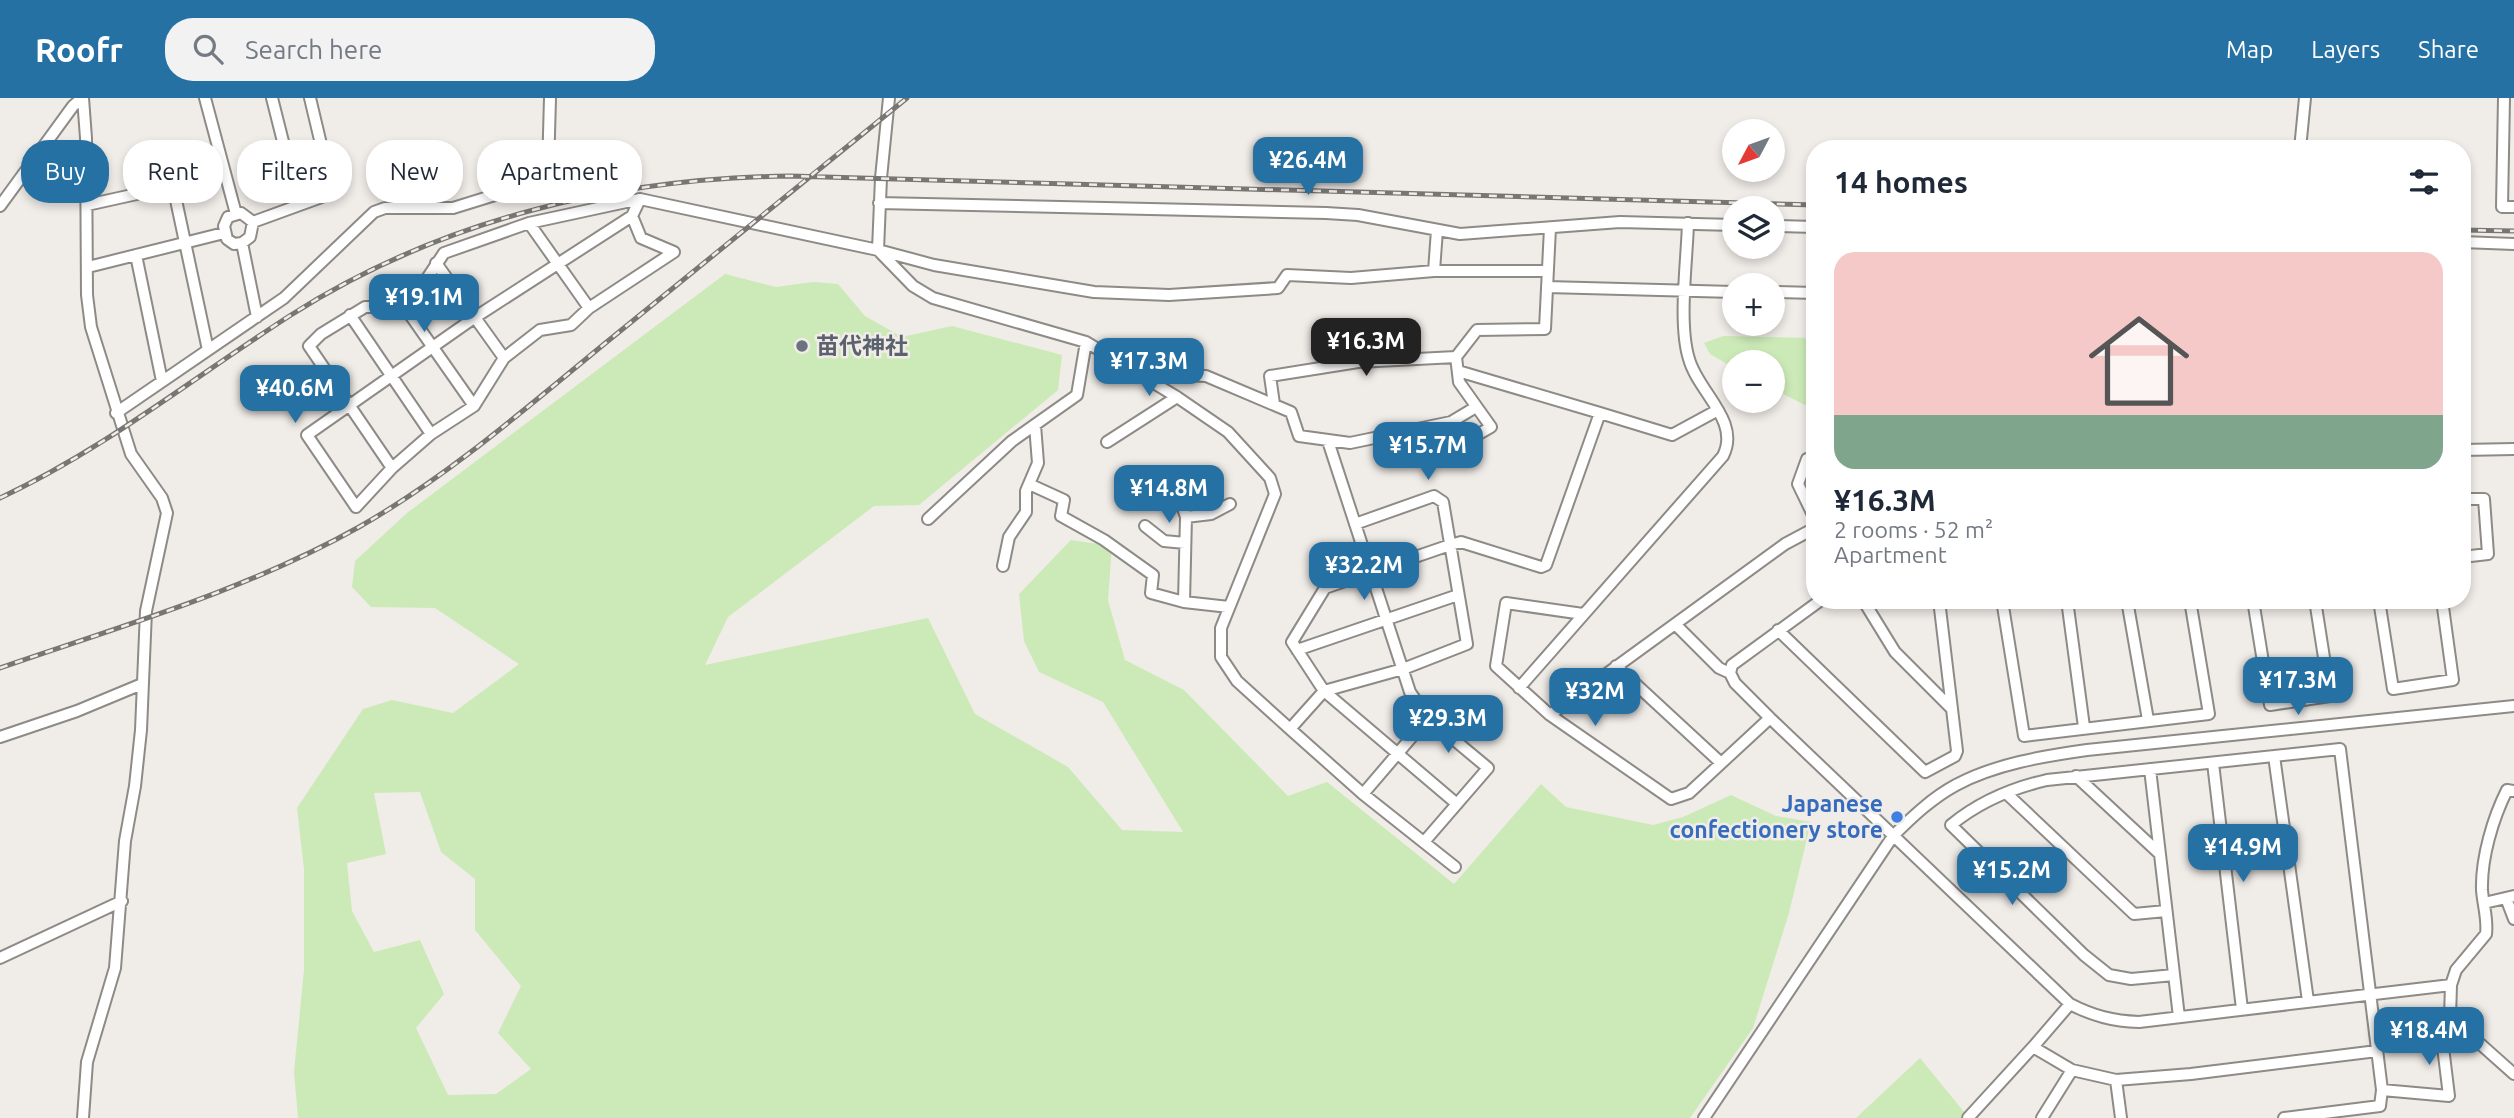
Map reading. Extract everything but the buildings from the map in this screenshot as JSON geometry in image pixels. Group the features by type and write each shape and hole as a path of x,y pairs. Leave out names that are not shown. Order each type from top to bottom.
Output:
{"street":[{"path":"83,98 87,295 91,327 131,454 162,498 167,513 146,611 141,730 125,841 115,968 87,1062 83,1118"},
{"path":"0,206 73,106 83,98"},
{"path":"205,98 236,214"},
{"path":"272,98 299,205"},
{"path":"253,222 330,194 331,186 310,98"},
{"path":"116,413 284,298 374,212 385,208 453,208 541,181 548,170 550,98"},
{"path":"889,98 879,203 878,250 913,286 933,298 1086,342 1177,397 1228,432 1261,466 1274,485 1273,503 1220,628 1219,641 1225,664 1237,681 1363,794 1455,867"},
{"path":"2301,140 2305,98"},
{"path":"2504,98 2502,207 2514,207"},
{"path":"87,205 173,186 208,350"},
{"path":"642,199 878,250 934,265 1023,282 1107,292 1169,295 1278,288 1287,275 1351,278 1434,271 1548,271"},
{"path":"392,468 309,346 321,334 365,306 384,307 419,289 443,253 529,223 622,203"},
{"path":"632,216 641,238 674,252 589,308 571,325 540,330 504,358 474,406 432,434 392,468 356,507 307,435 474,318 632,216 638,203"},
{"path":"879,203 1326,213 1358,215 1470,234 1620,222 1722,224"},
{"path":"224,233 228,216 247,215 253,222"},
{"path":"224,233 234,244 242,243 250,237 253,222"},
{"path":"529,223 589,308"},
{"path":"1519,688 1723,456 1728,446 1728,434 1718,410 1696,377 1688,358 1685,337 1688,223"},
{"path":"1785,226 1806,227"},
{"path":"1431,456 1455,447 1491,427 1459,382 1456,357 1476,330 1545,329 1550,228"},
{"path":"1434,271 1437,230"},
{"path":"88,267 224,233"},
{"path":"2471,242 2514,244"},
{"path":"242,243 257,317"},
{"path":"136,255 162,382"},
{"path":"436,264 504,358"},
{"path":"1547,287 1722,292"},
{"path":"1785,292 1806,293"},
{"path":"400,299 474,406"},
{"path":"350,315 432,434"},
{"path":"928,519 1012,441 1077,395 1086,342"},
{"path":"1274,404 1269,376 1358,362 1456,357"},
{"path":"1458,371 1672,435 1718,410"},
{"path":"1138,373 1206,376 1291,412 1299,436 1350,443 1451,422 1476,407"},
{"path":"1107,442 1177,397"},
{"path":"1457,804 1324,691 1292,642 1325,588 1450,545 1461,542 1541,567 1546,565 1600,413"},
{"path":"1003,566 1009,537 1026,512 1029,484 1038,463 1035,425"},
{"path":"1328,440 1410,692 1428,718 1488,768 1424,842"},
{"path":"2471,450 2514,449"},
{"path":"1806,461 1798,484 1806,500"},
{"path":"1171,472 1186,517 1184,602"},
{"path":"1175,484 1202,477"},
{"path":"1029,484 1064,500 1061,516 1104,540 1153,575 1151,593 1184,602 1229,607"},
{"path":"1290,729 1324,691 1403,669 1467,644 1443,502 1434,496 1355,524"},
{"path":"2471,499 2484,499 2488,554 2471,556"},
{"path":"1186,517 1211,514 1230,504"},
{"path":"1145,526 1164,541 1185,543"},
{"path":"1550,715 1785,544 1806,533"},
{"path":"1297,650 1458,595"},
{"path":"1583,614 1506,603 1496,666 1550,715 1671,799 1689,793 1770,718"},
{"path":"1730,673 1732,665 1808,609"},
{"path":"1869,609 1895,652 1950,707"},
{"path":"1778,630 1925,772 1955,756 1957,751 1940,609"},
{"path":"2003,609 2024,736 2208,714 2191,609"},
{"path":"2068,609 2084,727"},
{"path":"2129,609 2148,720"},
{"path":"2254,609 2270,705 2330,696 2316,609"},
{"path":"2380,609 2393,689 2453,680 2443,609"},
{"path":"1676,625 1719,668 1730,673 1735,683 1770,718 2070,1004 2090,1014 2113,1021 2138,1022 2451,985"},
{"path":"1616,666 1721,764"},
{"path":"0,737 77,711 142,684"},
{"path":"1704,1118 1893,836 1921,809 1956,785 2044,756 2314,725 2514,706"},
{"path":"1363,794 1428,718"},
{"path":"2174,975 2131,979 2109,975 2084,955 1951,825 1968,811 2023,785 2077,776 2340,750 2382,1090 2380,1106 2284,1118"},
{"path":"2274,756 2308,1001"},
{"path":"1479,760 1486,758 1497,767"},
{"path":"2213,762 2242,1009"},
{"path":"2150,769 2179,1017"},
{"path":"2077,776 2160,854"},
{"path":"2514,791 2507,790 2499,806 2485,861 2486,934 2456,970 2451,985 2450,1017 2514,1074"},
{"path":"2006,793 2134,914 2166,911"},
{"path":"2484,903 2510,897 2514,919"},
{"path":"0,958 122,901"},
{"path":"1968,1118 2070,1004"},
{"path":"2382,1090 2449,1096 2443,1047 2460,1026"},
{"path":"2033,1047 2072,1070 2116,1080 2191,1074 2377,1051"},
{"path":"2042,1118 2072,1070"},
{"path":"2116,1080 2121,1118"}],"green space":[{"path":"725,274 776,287 813,282 838,284 865,316 902,337 952,326 1062,355 1058,390 919,505 874,506 728,617 705,665 928,618 975,714 1068,767 1122,830 1183,832 1103,702 1039,672 1024,641 1019,594 1071,540 1112,546 1108,600 1125,660 1184,690 1288,796 1327,782 1454,884 1541,784 1566,807 1653,825 1683,817 1731,795 1776,816 1811,822 1789,913 1753,1028 1690,1118 298,1118 294,1072 304,970 304,869 297,808 363,709 392,700 453,713 519,664 435,608 371,607 352,587 355,561 407,513","holes":["420,792 441,852 475,879 475,930 521,986 498,1033 531,1069 496,1094 448,1095 416,1028 444,994 420,940 374,952 352,911 347,863 386,854 374,793"]},
{"path":"1723,336 1806,338 1806,406 1785,395 1785,350 1722,350 1722,361 1710,354 1704,343"},
{"path":"1920,1058 1969,1118 1856,1118"}],"railway":[{"path":"0,668 137,622 273,570 359,527 392,507 515,418 907,98"},
{"path":"0,498 39,479 113,435 291,315 348,282 407,253 468,230 531,211 594,196 659,185 790,176 1806,205"},
{"path":"2471,230 2514,231"}],"place":[{"name":"苗代神社","path":"802,346"},
{"name":"Japanese confectionery store","path":"1897,817"}]}
